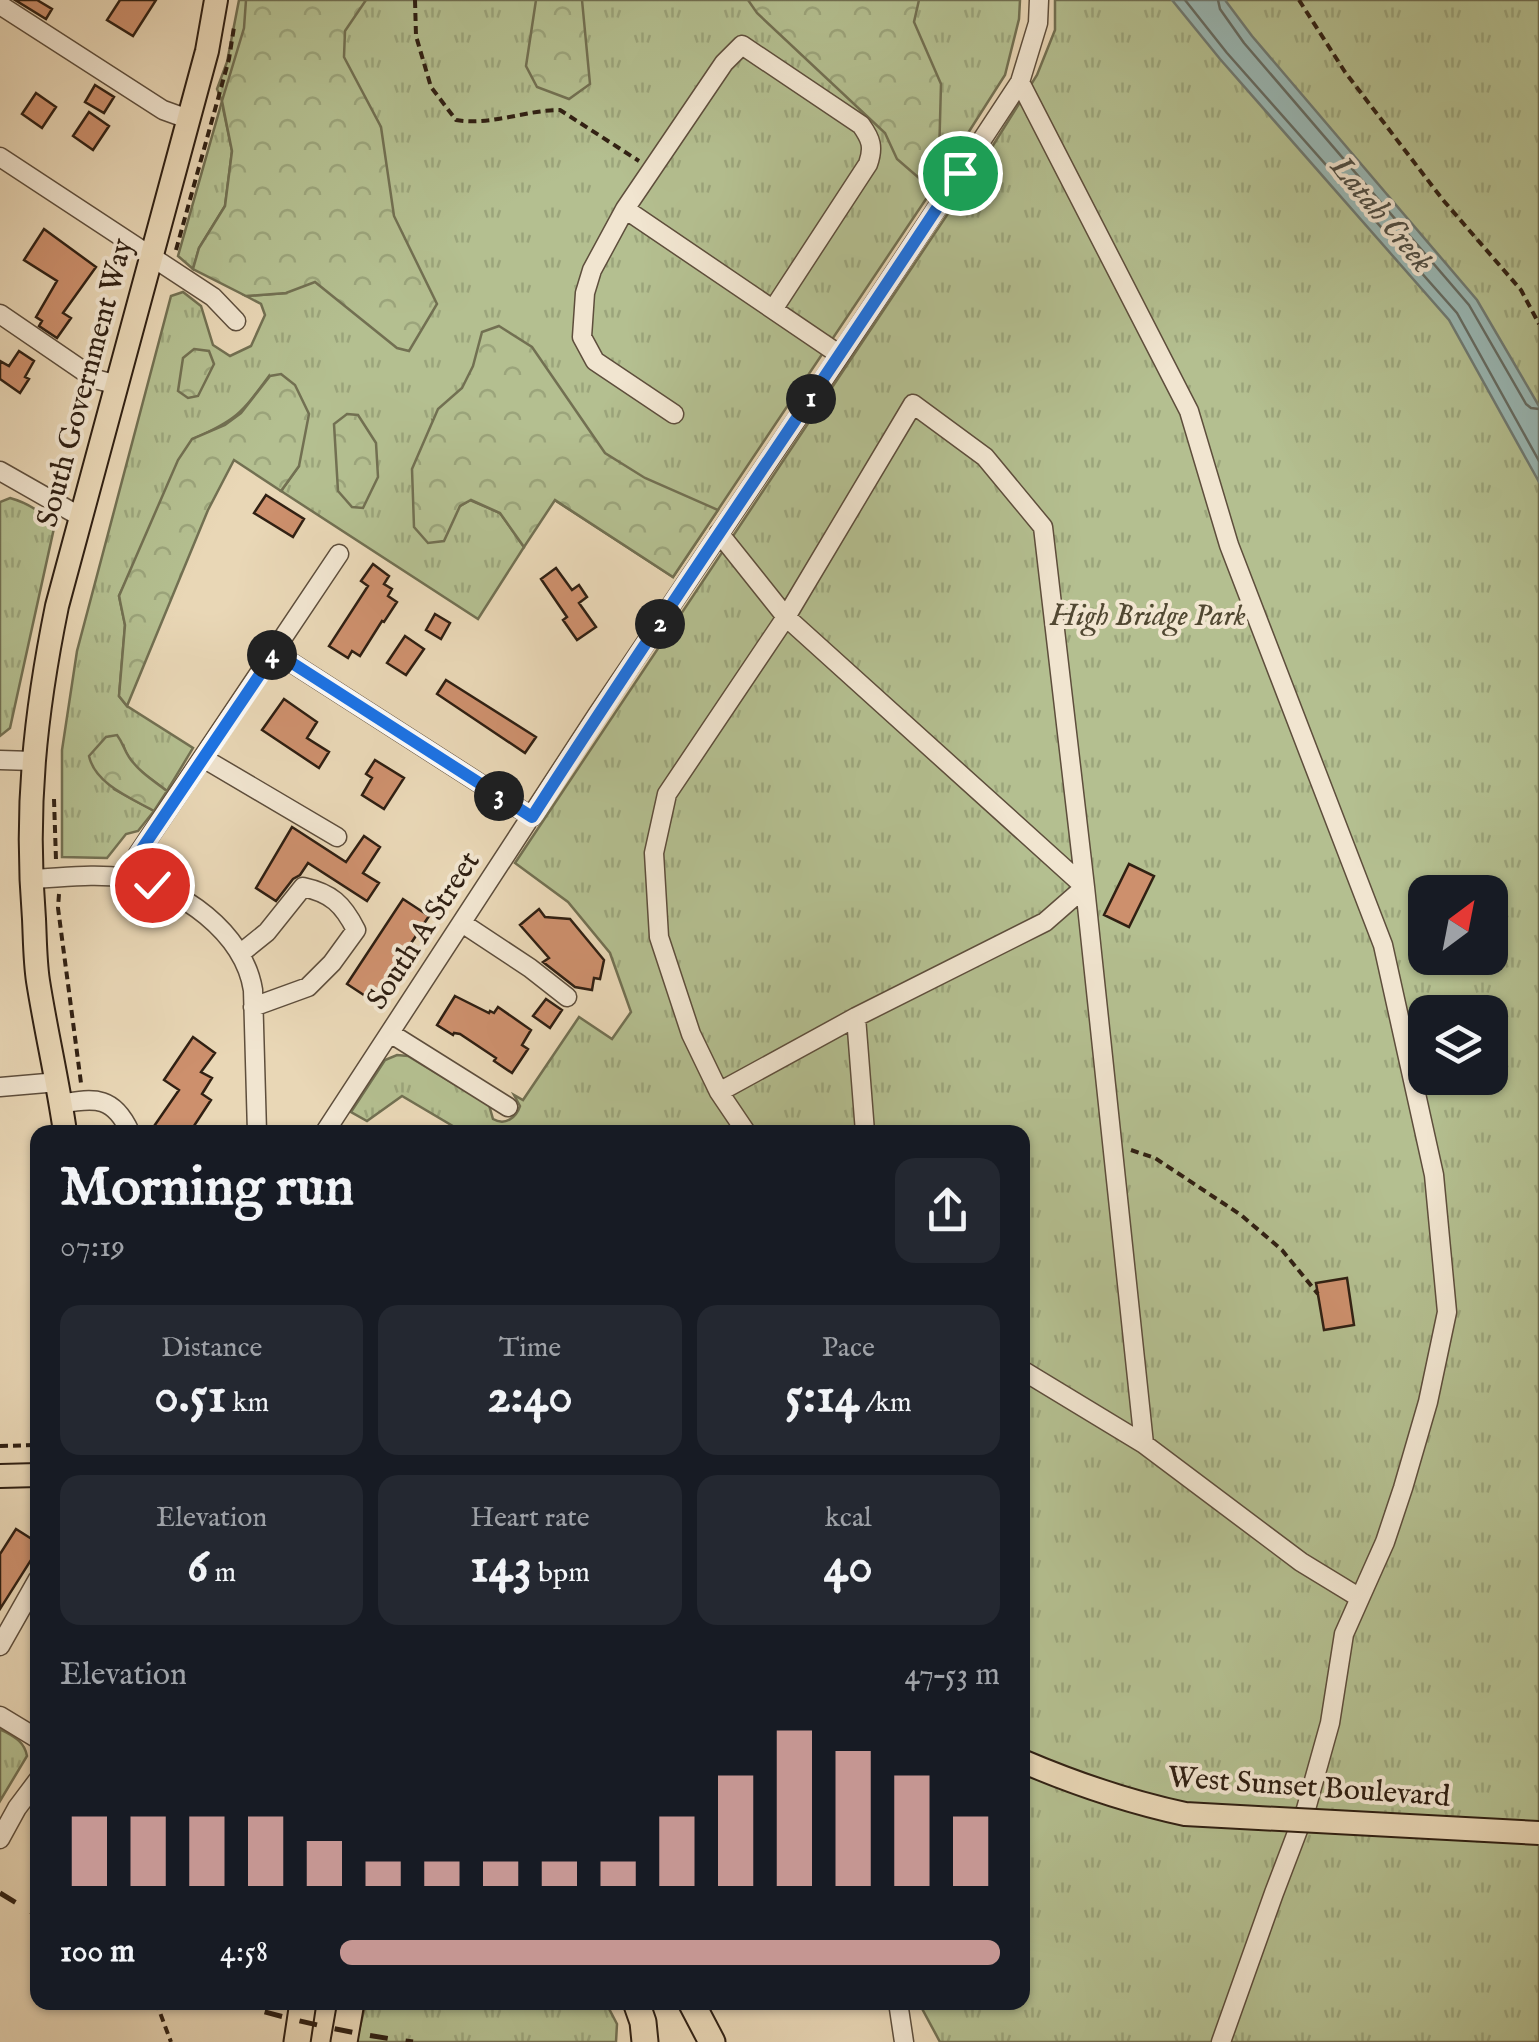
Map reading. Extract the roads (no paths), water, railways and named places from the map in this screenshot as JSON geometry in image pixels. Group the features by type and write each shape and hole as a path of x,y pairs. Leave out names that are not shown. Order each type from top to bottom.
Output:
{"highway":[{"path":"297,2042 302,2010"},
{"path":"344,2042 350,2010"},
{"path":"639,2010 645,2042"},
{"path":"695,2010 712,2042"}],"main road":[{"name":"South Government Way","path":"65,1125 67,1095 38,979 30,879 32,762 57,606 118,385 162,263 188,119 216,0"},
{"path":"0,1476 30,1475"},
{"name":"West Sunset Boulevard","path":"1030,1764 1079,1785 1185,1814 1539,1832"}],"street":[{"name":"South A Street","path":"331,1125 718,533 1020,82 1038,23 1039,0"},
{"path":"0,4 163,110 188,119"},
{"path":"674,414 595,361 582,337 585,293 592,270 651,169 724,62 742,45 861,125 873,150 868,164 774,308"},
{"path":"1020,82 1189,412 1229,544 1383,945 1434,1175 1447,1312 1428,1402 1385,1542 1344,1634 1317,1775 1221,2042"},
{"path":"0,158 212,297 236,321"},
{"path":"626,210 840,355"},
{"path":"0,314 95,379 118,385"},
{"path":"741,1125 719,1092 691,1034 660,937 654,854 667,794 786,617 913,404 985,456 1044,527 1144,1444"},
{"path":"2,478 81,517"},
{"path":"718,533 786,617 1085,887"},
{"path":"129,878 135,859 338,554"},
{"path":"275,652 532,817"},
{"path":"203,758 337,837"},
{"path":"0,760 32,762"},
{"path":"30,879 129,878 152,885 218,926 241,954 251,980 257,1125"},
{"path":"241,954 267,932 303,887 325,892 348,913 356,930 308,987 253,1007"},
{"path":"719,1092 1044,922 1085,887"},
{"path":"462,923 567,997"},
{"path":"856,1017 864,1125"},
{"path":"390,1033 508,1107"},
{"path":"0,1088 100,1100 117,1110 126,1125"},
{"path":"1030,1375 1144,1444 1301,1562 1360,1598"},
{"path":"0,1646 30,1593"},
{"path":"0,1716 30,1734"},
{"path":"0,1839 30,1791"},
{"path":"899,2010 904,2042"}],"water":[{"name":"Latah Creek","path":"1172,0 1225,0 1477,300 1539,406 1539,482 1449,320"}],"railway":[{"path":"0,1893 30,1911"},
{"path":"258,2010 413,2042"}],"park label":[{"name":"High Bridge Park","path":"1148,617"}]}
